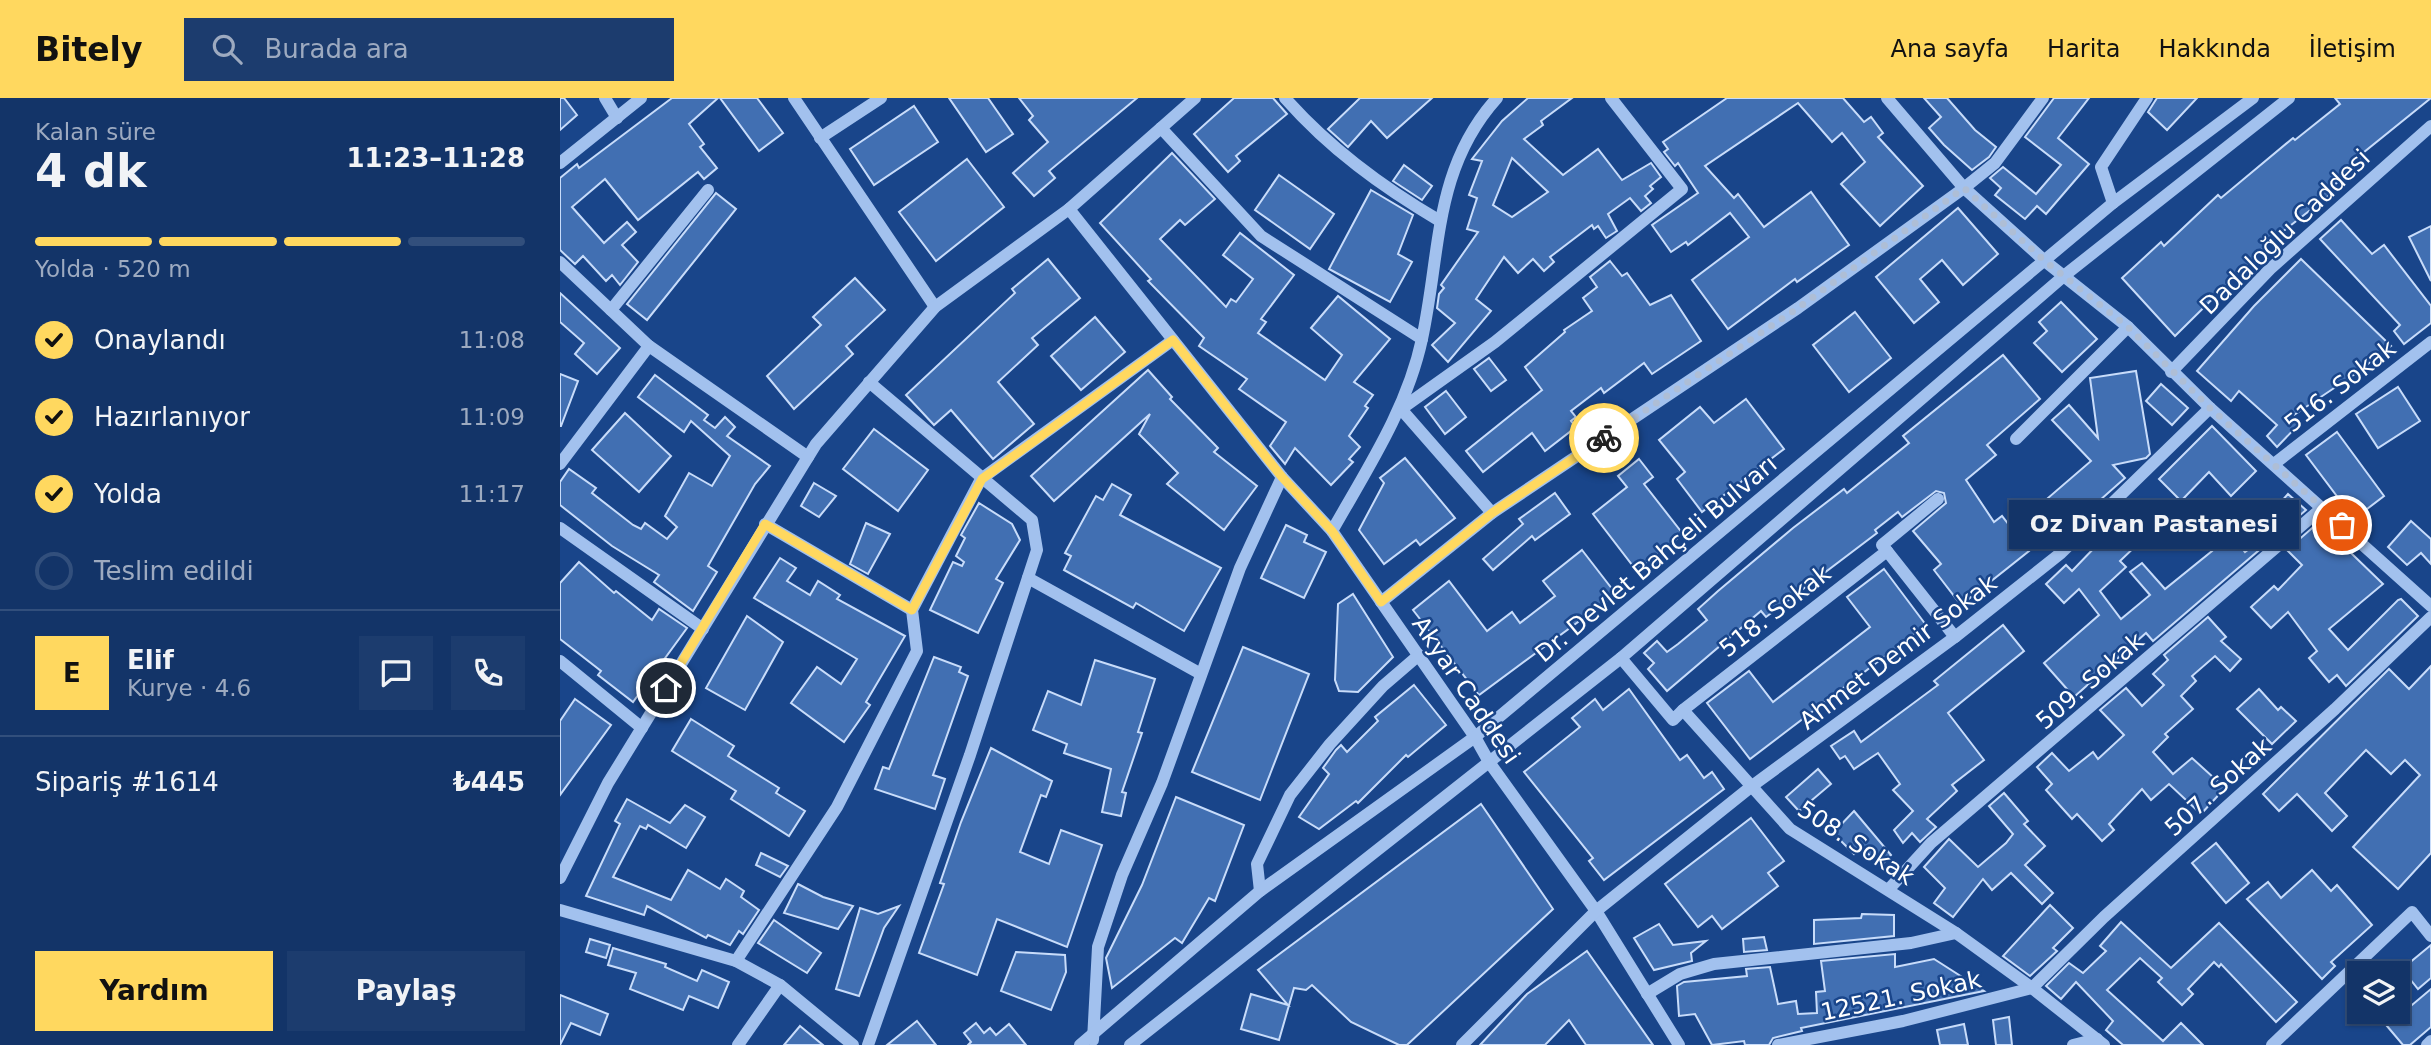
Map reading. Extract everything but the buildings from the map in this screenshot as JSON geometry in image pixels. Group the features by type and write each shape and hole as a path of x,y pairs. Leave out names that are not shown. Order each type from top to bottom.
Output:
{"street":[{"path":"605,98 617,118"},
{"path":"560,163 641,98"},
{"path":"794,98 935,307"},
{"path":"820,138 881,98"},
{"path":"560,878 608,783 808,457 935,307 1069,209 1195,98"},
{"path":"1285,98 1316,133 1393,194 1440,221"},
{"path":"1332,531 1401,409 1422,339 1440,221 1457,156 1497,98"},
{"path":"1401,409 1495,342 1682,189 1611,98"},
{"path":"1887,98 1964,188 2046,262 2128,327 2210,408 2431,606"},
{"path":"1381,602 1492,513 1798,308 1964,188 1995,163 2043,98"},
{"path":"2113,203 2101,167 2147,98"},
{"name":"Dr. Devlet Bahçeli Bulvarı","path":"1080,1045 1093,1041 1260,891 1475,737 2046,262 2113,203 2253,98"},
{"name":"Dr. Devlet Bahçeli Bulvarı","path":"1130,1045 1621,658 2065,275 2289,98"},
{"name":"Dadaloğlu Caddesi","path":"2171,372 2270,269 2431,126"},
{"path":"1161,128 1261,236 1422,339"},
{"path":"611,310 708,190"},
{"name":"Akyar Caddesi","path":"1069,209 1282,477 1332,531 1475,737 1489,762 1596,911 1679,1045"},
{"path":"560,262 649,346 808,457"},
{"path":"2016,439 2128,327"},
{"path":"736,961 837,807 917,651 912,610 982,479 1173,340"},
{"name":"516. Sokak","path":"2274,464 2431,342"},
{"path":"560,464 649,346"},
{"path":"868,1045 1037,550 1032,520 869,383"},
{"name":"Ahmet Demir Sokak","path":"1462,1045 1596,911 1752,786 1955,637 2061,553 2210,408"},
{"path":"1401,409 1492,513"},
{"path":"1093,1041 1098,947 1122,875 1162,783 1240,568 1282,477"},
{"name":"518. Sokak","path":"1684,710 1885,548 1937,499"},
{"name":"509. Sokak","path":"1889,889 1931,843 2322,508"},
{"path":"765,524 912,610"},
{"path":"560,528 703,629"},
{"path":"1885,548 1955,637"},
{"path":"1028,578 1201,674"},
{"name":"507. Sokak","path":"2032,988 2105,917 2335,709 2431,617"},
{"path":"1260,891 1257,864 1290,796 1329,744 1383,686 1419,655"},
{"path":"1621,658 1673,720 1684,710"},
{"path":"560,661 642,728"},
{"name":"508. Sokak","path":"1684,710 1790,830 1956,933 2100,1042"},
{"path":"560,910 736,961 780,985 853,1045"},
{"path":"2272,1045 2412,912 2431,936"},
{"path":"1647,994 1680,974 1714,964 1911,943 1956,933"},
{"path":"738,1045 780,985"},
{"name":"12521. Sokak","path":"1778,1045 1903,1021 2032,988"},
{"path":"2427,1045 2431,1041"},
{"path":"2073,1045 2100,1042"}],"way so far":[{"path":"1604,438 1798,308 1964,188 2046,262 2128,327 2171,372 2342,525"}],"place":[{"name":"Oz Divan Pastanesi","path":"2342,525"}],"route":[{"path":"666,688 765,524 912,610 982,479 1173,340 1282,477 1332,531 1381,602 1492,513 1604,438"}]}
